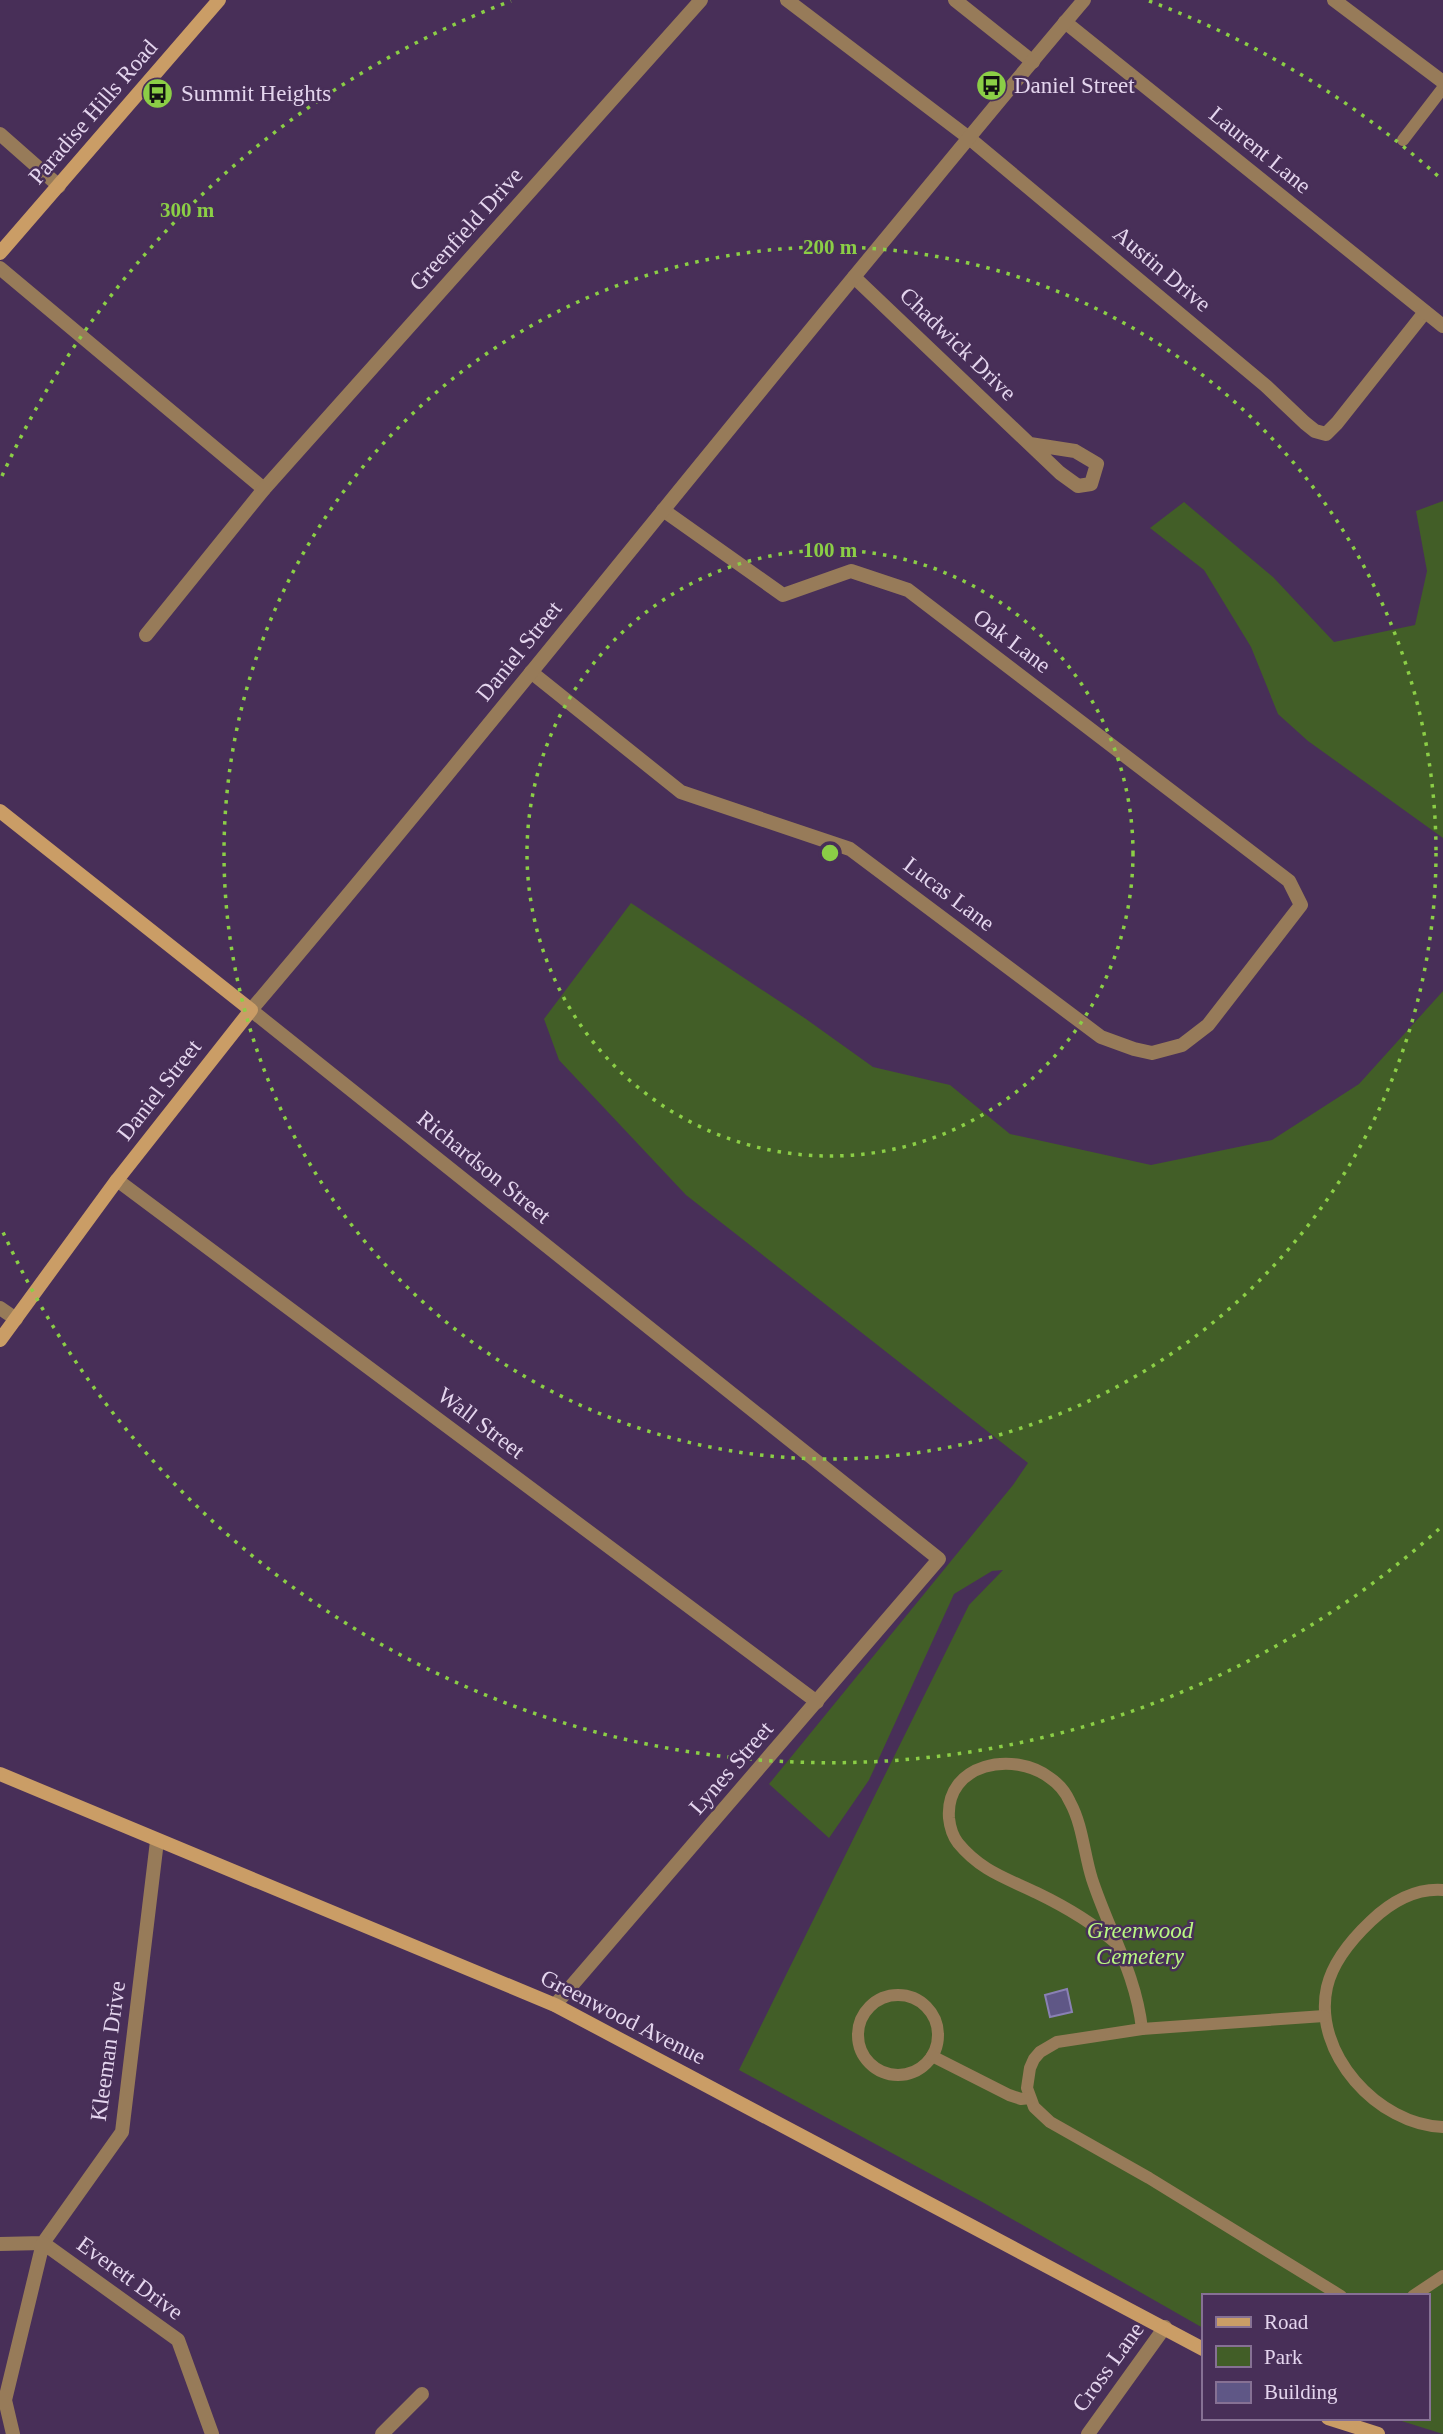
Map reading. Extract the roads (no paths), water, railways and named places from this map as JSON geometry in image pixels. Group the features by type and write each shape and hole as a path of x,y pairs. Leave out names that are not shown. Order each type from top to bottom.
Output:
{"main road":[{"name":"Paradise Hills Road","path":"1,251 219,0"},
{"name":"Richardson Street","path":"0,811 251,1010"},
{"name":"Daniel Street","path":"0,1340 117,1180 251,1010"},
{"name":"Greenwood Avenue","path":"0,1774 555,2005 1202,2348"},
{"path":"1334,2420 1378,2434"}],"street":[{"name":"Greenfield Drive","path":"146,635 264,489 701,0"},
{"path":"787,0 969,138"},
{"path":"955,0 1033,62"},
{"name":"Daniel Street","path":"251,1010 394,841 854,277 1084,0"},
{"path":"1334,0 1443,82"},
{"name":"Laurent Lane","path":"1065,22 1443,326"},
{"path":"0,134 59,186"},
{"name":"Austin Drive","path":"969,138 1266,386 1315,431 1326,434 1371,382 1425,312"},
{"path":"0,268 264,489"},
{"name":"Chadwick Drive","path":"854,277 1030,444"},
{"name":"Oak Lane","path":"663,510 783,595 851,571 908,590 1289,881 1301,905"},
{"name":"Lucas Lane","path":"531,672 681,792 850,849 1101,1037 1133,1049 1152,1053 1182,1045 1208,1025 1301,905"},
{"name":"Richardson Street","path":"251,1010 939,1559"},
{"name":"Wall Street","path":"117,1180 817,1702"},
{"path":"0,1307 16,1319"},
{"name":"Lynes Street","path":"555,2005 939,1559"},
{"name":"Kleeman Drive","path":"43,2243 122,2132 157,1841"},
{"path":"0,2244 43,2243 5,2400 13,2434"},
{"name":"Everett Drive","path":"43,2243 178,2340 212,2434"},
{"name":"Cross Lane","path":"1088,2434 1165,2327"},
{"path":"382,2434 422,2394"}],"lane":[{"path":"1403,140 1443,88"},
{"path":"1117,1944 1089,1921 1035,1892 1003,1879 982,1867 967,1853 950,1828 949,1810 962,1779 987,1765 1018,1763 1036,1769 1063,1790 1076,1816 1091,1877 1117,1944 1139,2001 1142,2029"},
{"path":"1443,1890 1411,1895 1390,1904 1353,1939 1336,1964 1327,1985 1324,2016 1327,2032 1335,2049 1362,2091 1390,2111 1418,2123 1443,2127"},
{"path":"893,1995 904,1995 925,2005 937,2024 937,2046 932,2056 925,2065 904,2075 880,2072 863,2056 859,2045 860,2023 865,2013 873,2004 893,1995"},
{"path":"1324,2016 1142,2029 1066,2039 1040,2052 1030,2068 1027,2088 1034,2107 1049,2122 1192,2204 1338,2294"},
{"path":"932,2056 1009,2095 1021,2099 1030,2098"},
{"path":"1416,2294 1443,2276"}],"place":[{"name":"Daniel Street","path":"991,85"},
{"name":"Summit Heights","path":"158,93"}],"park label":[{"name":"Greenwood Cemetery","path":"1140,1943"}]}
